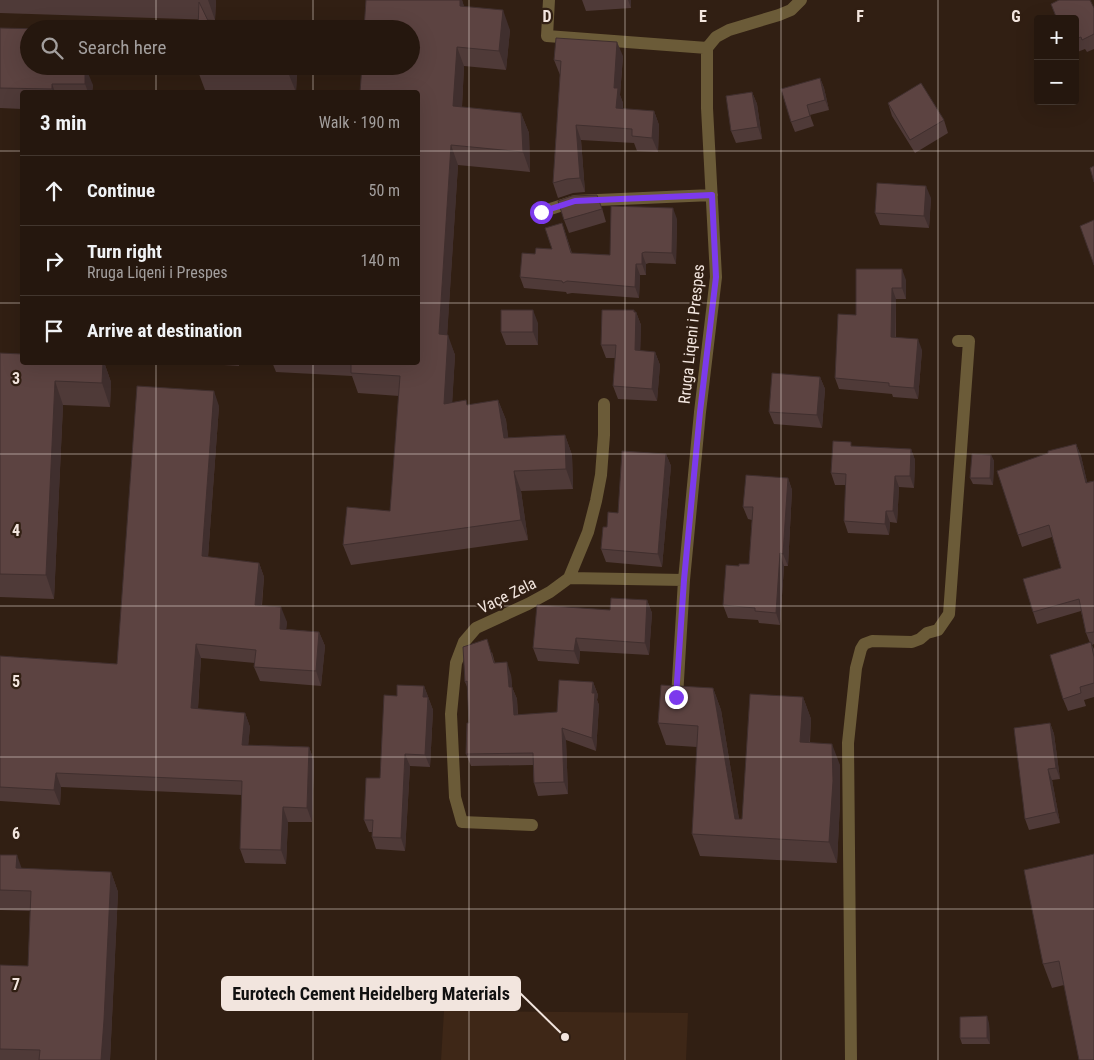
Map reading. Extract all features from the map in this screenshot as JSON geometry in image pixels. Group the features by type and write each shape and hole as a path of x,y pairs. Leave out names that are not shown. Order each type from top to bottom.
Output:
{"street":[{"path":"549,0 546,36 707,48 716,38 729,30 779,15 791,10 801,0"},
{"name":"Rruga Liqeni i Prespes","path":"676,697 684,580 702,386 716,277 707,108 707,48"},
{"path":"541,212 575,201 712,195"},
{"path":"851,1060 848,743 856,668 864,644 872,641 912,642 920,639 927,633 938,630 949,614 969,341 958,340"},
{"path":"604,404 601,475 596,501 588,532 569,578 684,580"},
{"name":"Vaçe Zela","path":"532,826 462,822 455,797 451,714 456,663 464,642 476,628 528,604 550,592 569,578"}],"shaded area":[{"path":"444,1011 688,1013 686,1060 441,1060"}],"building":[{"path":"366,0 460,0 460,6 503,10 499,51 457,47 453,106 521,113 523,152 451,145 439,334 448,335 444,404 466,400 467,405 498,400 504,438 565,435 566,469 514,471 521,520 343,545 347,507 390,511 400,376 351,373 351,365 420,365 420,90 360,90 361,75 420,75 420,20 365,20"},
{"path":"1059,0 1090,0 1094,8 1094,34 1082,40 1081,37 1079,38 1079,15 1055,15 1051,4"},
{"path":"199,2 208,20 198,20"},
{"path":"0,28 20,28 20,75 85,75 85,84 52,84 52,89 0,88"},
{"path":"556,38 617,42 614,88 618,88 616,108 654,111 652,138 632,136 632,129 576,125 580,178 553,183 561,61 554,60"},
{"path":"820,78 825,100 807,105 810,116 791,122 781,89"},
{"path":"921,83 944,120 910,140 888,103"},
{"path":"752,92 758,127 731,131 726,96"},
{"path":"1094,166 1094,182 1090,168"},
{"path":"877,183 926,186 924,216 875,213"},
{"path":"597,195 602,209 564,220 558,201 572,196"},
{"path":"611,206 673,208 672,253 642,253 642,264 636,264 635,287 567,281 563,283 562,281 520,277 522,253 535,254 536,248 552,249 545,228 562,223 571,253 610,255"},
{"path":"1094,220 1094,265 1080,226"},
{"path":"856,269 902,269 902,288 892,288 891,337 918,339 914,388 889,386 889,383 835,378 838,314 856,315"},
{"path":"501,310 533,310 533,332 501,332"},
{"path":"602,310 634,310 636,312 635,350 655,352 652,389 613,386 616,345 601,345"},
{"path":"0,353 20,354 20,365 103,365 102,383 55,381 46,575 0,574"},
{"path":"772,373 820,377 817,415 769,412"},
{"path":"137,386 214,391 202,556 259,563 255,605 281,607 280,629 319,632 316,671 254,667 256,650 196,644 191,708 245,713 242,745 309,747 307,808 283,807 281,850 240,849 242,781 56,773 54,790 0,787 0,656 117,664"},
{"path":"833,441 851,442 851,446 911,449 910,476 895,476 893,511 886,511 885,524 844,521 846,474 831,473"},
{"path":"1076,444 1086,483 1094,481 1094,632 1086,633 1079,599 1033,612 1023,579 1061,568 1049,525 1018,535 997,471 1048,453 1048,451"},
{"path":"622,451 666,454 658,554 601,549 603,527 607,527 608,512 618,513"},
{"path":"972,454 991,455 990,478 970,478"},
{"path":"746,475 788,478 783,554 780,553 776,613 755,611 755,608 723,605 726,565 739,566 739,564 749,564 753,507 743,507"},
{"path":"611,598 647,600 645,643 576,638 574,651 533,648 537,605 610,610"},
{"path":"487,639 494,663 507,662 509,687 512,687 514,715 557,712 559,680 593,682 592,693 595,693 592,738 562,728 564,782 534,783 533,753 466,754 467,723 469,723 463,647"},
{"path":"1091,642 1094,657 1094,683 1080,687 1081,693 1063,699 1050,655"},
{"path":"397,685 424,686 423,697 428,697 425,755 405,754 401,838 372,837 373,820 364,820 366,778 380,778 384,695 397,696"},
{"path":"661,685 713,688 735,819 742,819 750,694 803,697 800,742 832,744 833,781 829,842 692,834 698,726 658,723"},
{"path":"1050,723 1056,768 1048,769 1056,812 1025,819 1014,728"},
{"path":"1094,854 1094,1060 1079,1060 1059,961 1043,964 1024,870"},
{"path":"0,855 17,855 16,868 111,872 101,1060 39,1060 40,1050 0,1049 0,965 28,966 31,891 0,890"},
{"path":"987,1016 987,1038 960,1038 960,1017"}],"place":[{"name":"Eurotech Cement Heidelberg Materials","path":"565,1037"}],"route":[{"path":"541,212 575,201 712,195 716,277 702,386 684,580 676,697"}]}
